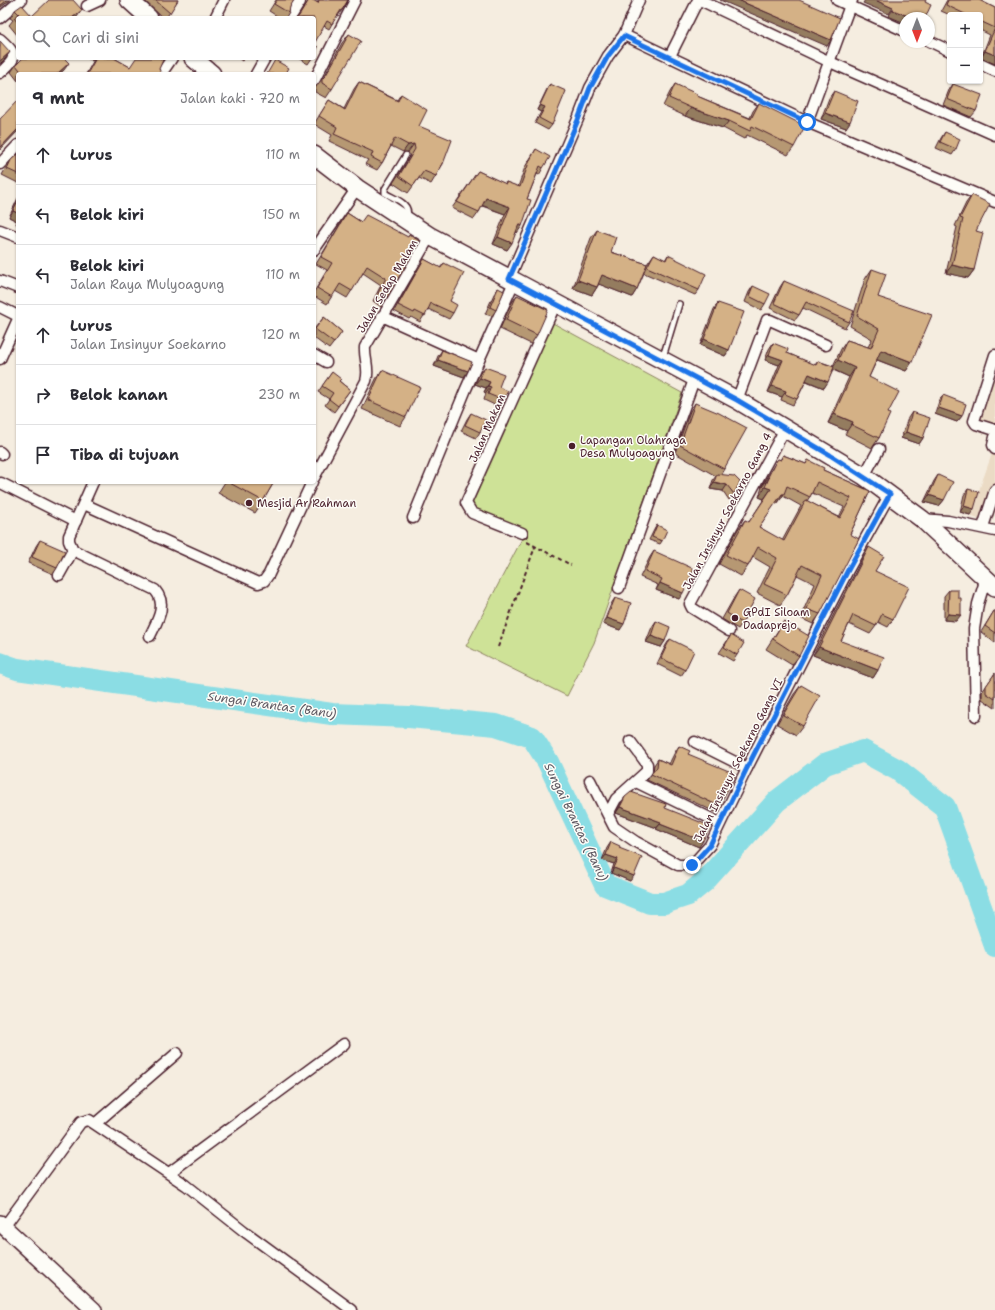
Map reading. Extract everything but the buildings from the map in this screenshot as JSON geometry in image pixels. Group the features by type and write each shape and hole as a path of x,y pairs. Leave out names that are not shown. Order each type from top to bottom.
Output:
{"main road":[{"path":"129,0 147,16"},
{"path":"195,60 210,72"},
{"path":"316,157 357,188 405,221 430,236 737,400 864,476 922,519 991,583"},
{"path":"7,1221 94,1310"}],"street":[{"path":"0,18 21,0"},
{"path":"87,6 100,0"},
{"path":"215,16 224,0"},
{"path":"316,77 355,0"},
{"path":"413,518 590,88 608,56 624,36 639,0"},
{"path":"669,58 699,0 830,62 995,135"},
{"path":"837,0 851,3 899,28"},
{"path":"291,16 300,2"},
{"path":"807,122 851,3"},
{"path":"624,36 807,122 995,202"},
{"path":"0,39 9,47 14,57 13,61 0,73"},
{"path":"935,44 947,50"},
{"path":"162,72 171,60"},
{"path":"257,72 265,60"},
{"path":"983,65 995,71"},
{"path":"0,164 16,147"},
{"path":"316,247 357,188"},
{"path":"0,230 16,236"},
{"name":"Jalan Sedap Malam","path":"316,474 366,381 368,370 364,359 365,347 430,236"},
{"path":"0,281 16,287"},
{"name":"Jalan Makam","path":"522,533 472,513 466,503 556,303"},
{"path":"0,307 16,317"},
{"path":"382,316 479,360"},
{"path":"737,400 768,320 826,345"},
{"path":"0,358 16,322"},
{"path":"995,355 974,421 976,424 995,430"},
{"path":"316,356 326,362"},
{"path":"618,588 694,377"},
{"name":"Jalan Insinyur Soekarno Gang 4","path":"729,631 692,608 690,604 785,429"},
{"path":"995,437 993,447 995,449"},
{"path":"864,476 879,449"},
{"path":"1,483 76,521"},
{"path":"92,484 69,536 69,541 73,550 155,590 160,596 162,608 150,636"},
{"path":"84,504 258,583 264,581 269,574 311,484"},
{"path":"983,527 995,490"},
{"name":"Jalan Insinyur Soekarno Gang VI","path":"608,814 614,827 636,842 678,865 692,865 710,845 747,768 848,570 890,494"},
{"path":"922,519 948,521 995,530"},
{"path":"59,575 73,550"},
{"path":"976,716 974,629 978,604 991,583"},
{"path":"608,814 616,799 647,771 648,767 630,740"},
{"path":"695,742 747,768"},
{"path":"590,780 608,814"},
{"path":"636,782 720,823"},
{"path":"169,1173 344,1044"},
{"path":"96,1123 178,1053"},
{"path":"7,1221 81,1122 86,1120 96,1123 169,1173 352,1310"}],"lane":[{"path":"405,221 407,209 404,204 385,193 385,188 406,155"},
{"path":"662,359 679,304"}],"path":[{"path":"522,533 525,541 570,565"},
{"path":"498,647 535,547"}],"shaded area":[{"path":"995,365 995,427 977,422"},
{"path":"995,445 995,503 989,523 970,516"}],"green space":[{"path":"551,322 682,393 594,643 567,696 466,646 523,537 528,539 526,532 472,508 469,504"}],"waterway":[{"name":"Sungai Brantas (Banu)","path":"0,663 17,669 332,714 409,717 496,725 532,737 548,762 605,885 650,903 664,903 688,895 705,881 777,801 825,764 863,751 898,770 945,807 995,946"}],"place":[{"name":"Lapangan Olahraga Desa Mulyoagung","path":"572,446"},
{"name":"Mesjid Ar Rahman","path":"249,503"},
{"name":"GPdI Siloam Dadaprejo","path":"735,618"}],"route":[{"path":"692,865 710,845 747,768 848,570 890,494 830,455 737,400 509,279 578,120 590,88 608,56 624,36 807,122"}]}
